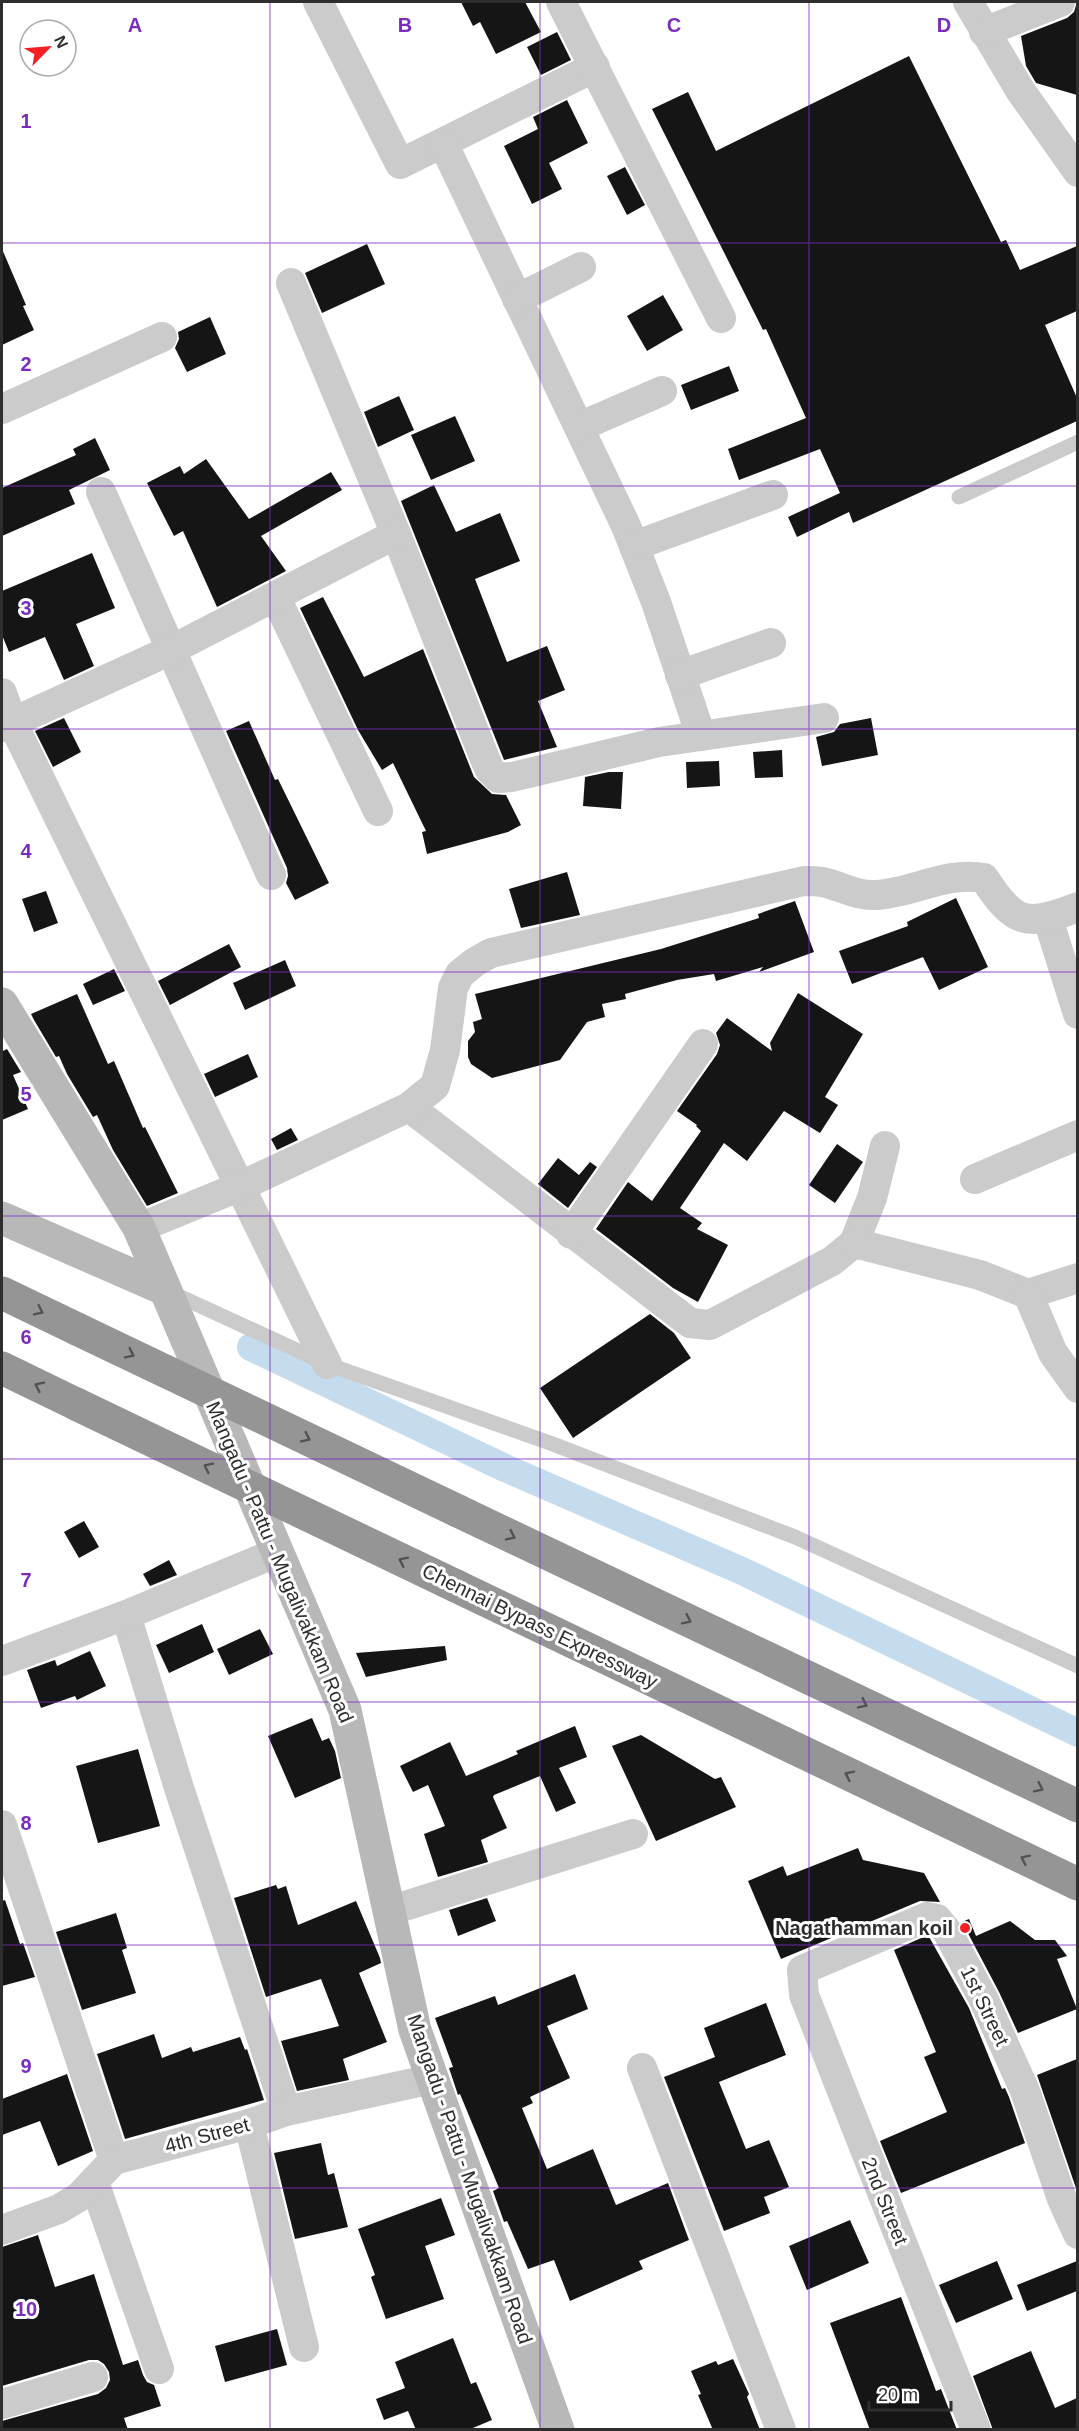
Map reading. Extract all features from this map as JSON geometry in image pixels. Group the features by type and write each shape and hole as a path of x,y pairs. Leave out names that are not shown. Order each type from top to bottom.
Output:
{"highway":[{"path":"2,1293 1077,1806"},
{"name":"Chennai Bypass Expressway","path":"2,1368 1077,1884"}],"street":[{"path":"318,2 400,164 595,67"},
{"path":"561,2 721,318"},
{"path":"968,2 1020,90 1077,172"},
{"path":"984,32 1060,2"},
{"path":"442,143 634,546 656,602 701,736"},
{"path":"517,299 581,267"},
{"path":"291,283 396,534 485,759 490,770 498,778 512,777 659,742 824,718"},
{"path":"2,409 162,337"},
{"path":"579,428 662,390"},
{"path":"101,492 271,875"},
{"path":"634,546 773,495"},
{"path":"7,724 171,650 276,598 396,534"},
{"path":"276,598 378,812"},
{"path":"680,675 771,643"},
{"path":"2,693 7,724 241,1186 327,1364"},
{"path":"139,1228 241,1186 409,1107 435,1086 444,1050 453,988 460,974 491,953 804,881 823,882 852,893 869,895 898,893 955,876 972,876 984,879 1010,912 1031,921 1048,919 1077,907"},
{"path":"1048,919 1077,1014"},
{"name":"Mangadu - Pattu - Mugalivakkam Road","path":"6,1023 139,1228 345,1710 415,2030 558,2430"},
{"path":"571,1234 703,1044"},
{"path":"409,1107 571,1234 690,1323 700,1325 710,1325 832,1262 854,1243 872,1198 885,1146"},
{"path":"975,1179 1077,1135"},
{"path":"2,1218 164,1289"},
{"path":"854,1243 980,1275 1028,1294 1077,1278"},
{"path":"1028,1294 1053,1353 1077,1388"},
{"path":"2,1661 126,1615 278,1552"},
{"path":"126,1615 179,1788 286,2111"},
{"path":"2,1825 114,2160 79,2197 59,2209 2,2230"},
{"path":"389,1911 633,1834"},
{"name":"1st Street","path":"802,1970 927,1917 937,1919 947,1931 989,2010 1024,2091 1062,2199 1077,2234"},
{"name":"2nd Street","path":"802,1970 804,1995 976,2430"},
{"path":"642,2068 781,2430"},
{"name":"4th Street","path":"114,2160 249,2124 286,2111 432,2079"},
{"path":"249,2124 304,2347"},
{"path":"94,2182 159,2369"},
{"path":"2,2404 93,2376"}],"lane":[{"path":"959,497 1077,442"},
{"path":"164,1289 327,1364 550,1443 795,1537 1077,1666"}],"building":[{"path":"461,2 525,2 541,32 496,54 480,22 473,26"},
{"path":"1077,2 1077,95 1036,83 1026,66 1021,36 1067,18 1074,12"},
{"path":"557,32 571,60 541,75 527,47"},
{"path":"909,56 1001,242 1006,240 1020,270 1077,246 1077,311 1045,325 1077,398 1077,421 853,523 849,512 797,537 788,517 840,493 820,449 739,480 728,449 806,418 766,329 763,330 652,109 688,92 716,151"},
{"path":"567,100 588,143 549,163 562,189 532,204 504,146 538,129 533,117"},
{"path":"625,167 645,205 627,215 607,176"},
{"path":"367,244 385,284 322,313 305,273"},
{"path":"2,249 34,330 2,345"},
{"path":"663,295 683,330 647,351 627,316"},
{"path":"210,317 226,354 187,372 175,348 179,339 178,332"},
{"path":"729,366 739,391 691,410 681,385"},
{"path":"399,396 414,430 378,447 364,412"},
{"path":"455,416 475,461 431,480 411,435"},
{"path":"95,438 110,470 69,490 75,504 2,536 2,488 76,455 73,449"},
{"path":"206,459 249,519 331,472 342,490 261,536 286,571 217,607 183,531 174,536 147,483 180,466 184,474"},
{"path":"434,485 456,532 500,513 520,561 475,579 507,662 547,646 565,690 538,701 557,747 504,760 401,501"},
{"path":"92,553 115,608 76,624 94,666 64,680 45,637 9,652 2,635 2,591"},
{"path":"323,597 364,677 423,649 474,777 492,794 506,795 521,825 508,832 427,854 422,832 426,831 393,763 382,770 358,730 300,608"},
{"path":"64,718 81,752 53,767 35,731"},
{"path":"871,718 878,755 822,766 816,737 834,732 840,724"},
{"path":"249,721 275,780 278,779 329,883 295,900 286,883 287,868 226,731"},
{"path":"782,750 783,777 755,778 753,752"},
{"path":"719,761 720,786 687,788 686,762"},
{"path":"609,772 623,772 621,809 583,806 585,777"},
{"path":"567,872 580,915 521,928 509,889"},
{"path":"46,891 58,923 34,932 22,899"},
{"path":"956,898 988,967 939,990 923,957 852,984 839,951 908,926 907,922"},
{"path":"795,901 814,952 759,972 763,967 716,981 714,974 677,980 625,994 626,999 602,1004 605,1017 587,1022 560,1060 492,1078 471,1064 468,1057 468,1041 475,1032 473,1022 482,1019 475,994 661,949 759,918 758,914"},
{"path":"229,944 241,967 170,1005 158,981"},
{"path":"285,960 296,986 245,1010 233,983"},
{"path":"114,969 125,991 93,1005 83,984"},
{"path":"798,993 863,1034 825,1097 838,1105 820,1133 784,1111 747,1161 724,1143 680,1208 702,1223 697,1229 728,1245 698,1302 673,1288 596,1229 628,1182 652,1201 701,1131 697,1125 677,1111 717,1054 720,1045 716,1033 727,1018 772,1051 770,1043"},
{"path":"77,994 108,1064 114,1061 143,1128 145,1127 178,1193 147,1206 113,1150 97,1115 93,1117 59,1056 56,1057 31,1014"},
{"path":"2,1048 3,1051 7,1049 21,1072 13,1075 28,1109 2,1120"},
{"path":"248,1054 258,1077 215,1097 204,1074"},
{"path":"291,1128 298,1140 277,1150 271,1139"},
{"path":"837,1144 863,1162 835,1203 809,1185"},
{"path":"558,1158 579,1175 590,1162 597,1167 568,1208 538,1184"},
{"path":"650,1314 674,1333 691,1358 573,1438 540,1388"},
{"path":"84,1521 99,1547 79,1558 64,1532"},
{"path":"169,1560 177,1575 150,1586 143,1574"},
{"path":"202,1624 214,1652 169,1673 156,1645"},
{"path":"260,1629 273,1654 229,1675 217,1649"},
{"path":"445,1646 447,1660 366,1677 356,1653"},
{"path":"90,1651 106,1686 77,1700 75,1696 41,1708 27,1670 55,1660 57,1666"},
{"path":"312,1718 322,1741 329,1738 335,1751 341,1778 295,1798 268,1736"},
{"path":"575,1726 587,1757 559,1768 576,1803 556,1812 540,1776 494,1795 507,1828 481,1840 488,1862 438,1877 424,1834 445,1826 428,1785 413,1792 400,1766 450,1742 466,1776 518,1754 516,1751"},
{"path":"641,1735 715,1779 721,1777 736,1807 656,1841 612,1746"},
{"path":"138,1749 160,1826 98,1843 76,1766"},
{"path":"858,1848 863,1860 924,1873 940,1902 920,1901 781,1959 748,1881 783,1866 787,1876"},
{"path":"276,1885 278,1889 286,1886 298,1925 356,1901 380,1958 381,1963 359,1973 387,2042 343,2059 349,2080 297,2091 281,2041 339,2026 321,1979 266,1997 234,1898"},
{"path":"487,1898 496,1921 458,1936 449,1910"},
{"path":"5,1900 20,1944 23,1943 35,1977 2,1986 2,1901"},
{"path":"116,1913 127,1948 122,1950 136,1993 82,2010 56,1932"},
{"path":"969,1919 976,1936 1010,1921 1035,1940 1055,1940 1067,1956 1057,1959 1077,2009 1018,2033 962,1922"},
{"path":"928,1935 969,2008 1002,2089 1005,2088 1009,2097 1025,2143 901,2193 880,2141 947,2112 924,2057 936,2052 894,1950"},
{"path":"575,1974 588,2009 547,2026 570,2078 530,2097 533,2103 522,2108 547,2169 593,2149 616,2205 668,2183 689,2240 639,2261 643,2269 570,2301 554,2260 528,2269 507,2221 504,2222 493,2191 499,2188 460,2094 458,2095 449,2068 453,2067 435,2018 495,1996 498,2005"},
{"path":"766,2003 786,2055 719,2082 746,2149 769,2140 789,2187 764,2197 770,2213 724,2231 664,2077 715,2057 704,2028"},
{"path":"154,2034 162,2058 191,2047 193,2052 240,2037 245,2050 247,2049 264,2100 125,2139 97,2054"},
{"path":"1077,2059 1077,2191 1037,2075"},
{"path":"67,2074 93,2151 58,2166 40,2121 2,2135 2,2099"},
{"path":"321,2143 328,2175 334,2173 348,2227 295,2239 274,2153"},
{"path":"441,2198 455,2235 425,2246 444,2299 386,2319 371,2277 375,2275 358,2229"},
{"path":"850,2220 869,2263 807,2290 789,2246"},
{"path":"38,2235 55,2287 94,2274 123,2365 138,2360 147,2382 154,2385 161,2406 124,2418 128,2430 2,2430 2,2421 98,2394 106,2388 110,2380 109,2372 104,2364 98,2360 89,2360 2,2386 2,2247"},
{"path":"997,2261 1013,2299 956,2323 939,2285"},
{"path":"1077,2261 1077,2291 1027,2311 1017,2285"},
{"path":"901,2297 936,2391 941,2389 957,2430 870,2430 830,2323"},
{"path":"277,2329 287,2365 225,2382 215,2346"},
{"path":"453,2338 471,2384 476,2382 492,2420 468,2430 416,2430 408,2411 384,2420 376,2399 405,2388 395,2362"},
{"path":"1031,2351 1055,2408 1077,2398 1077,2430 993,2430 973,2376"},
{"path":"733,2359 749,2394 747,2397 760,2430 713,2430 698,2395 701,2394 691,2371 716,2361 718,2365"}],"waterway":[{"path":"251,1347 505,1468 742,1571 1078,1733"}],"place":[{"name":"Nagathamman koil","path":"965,1928"}]}
